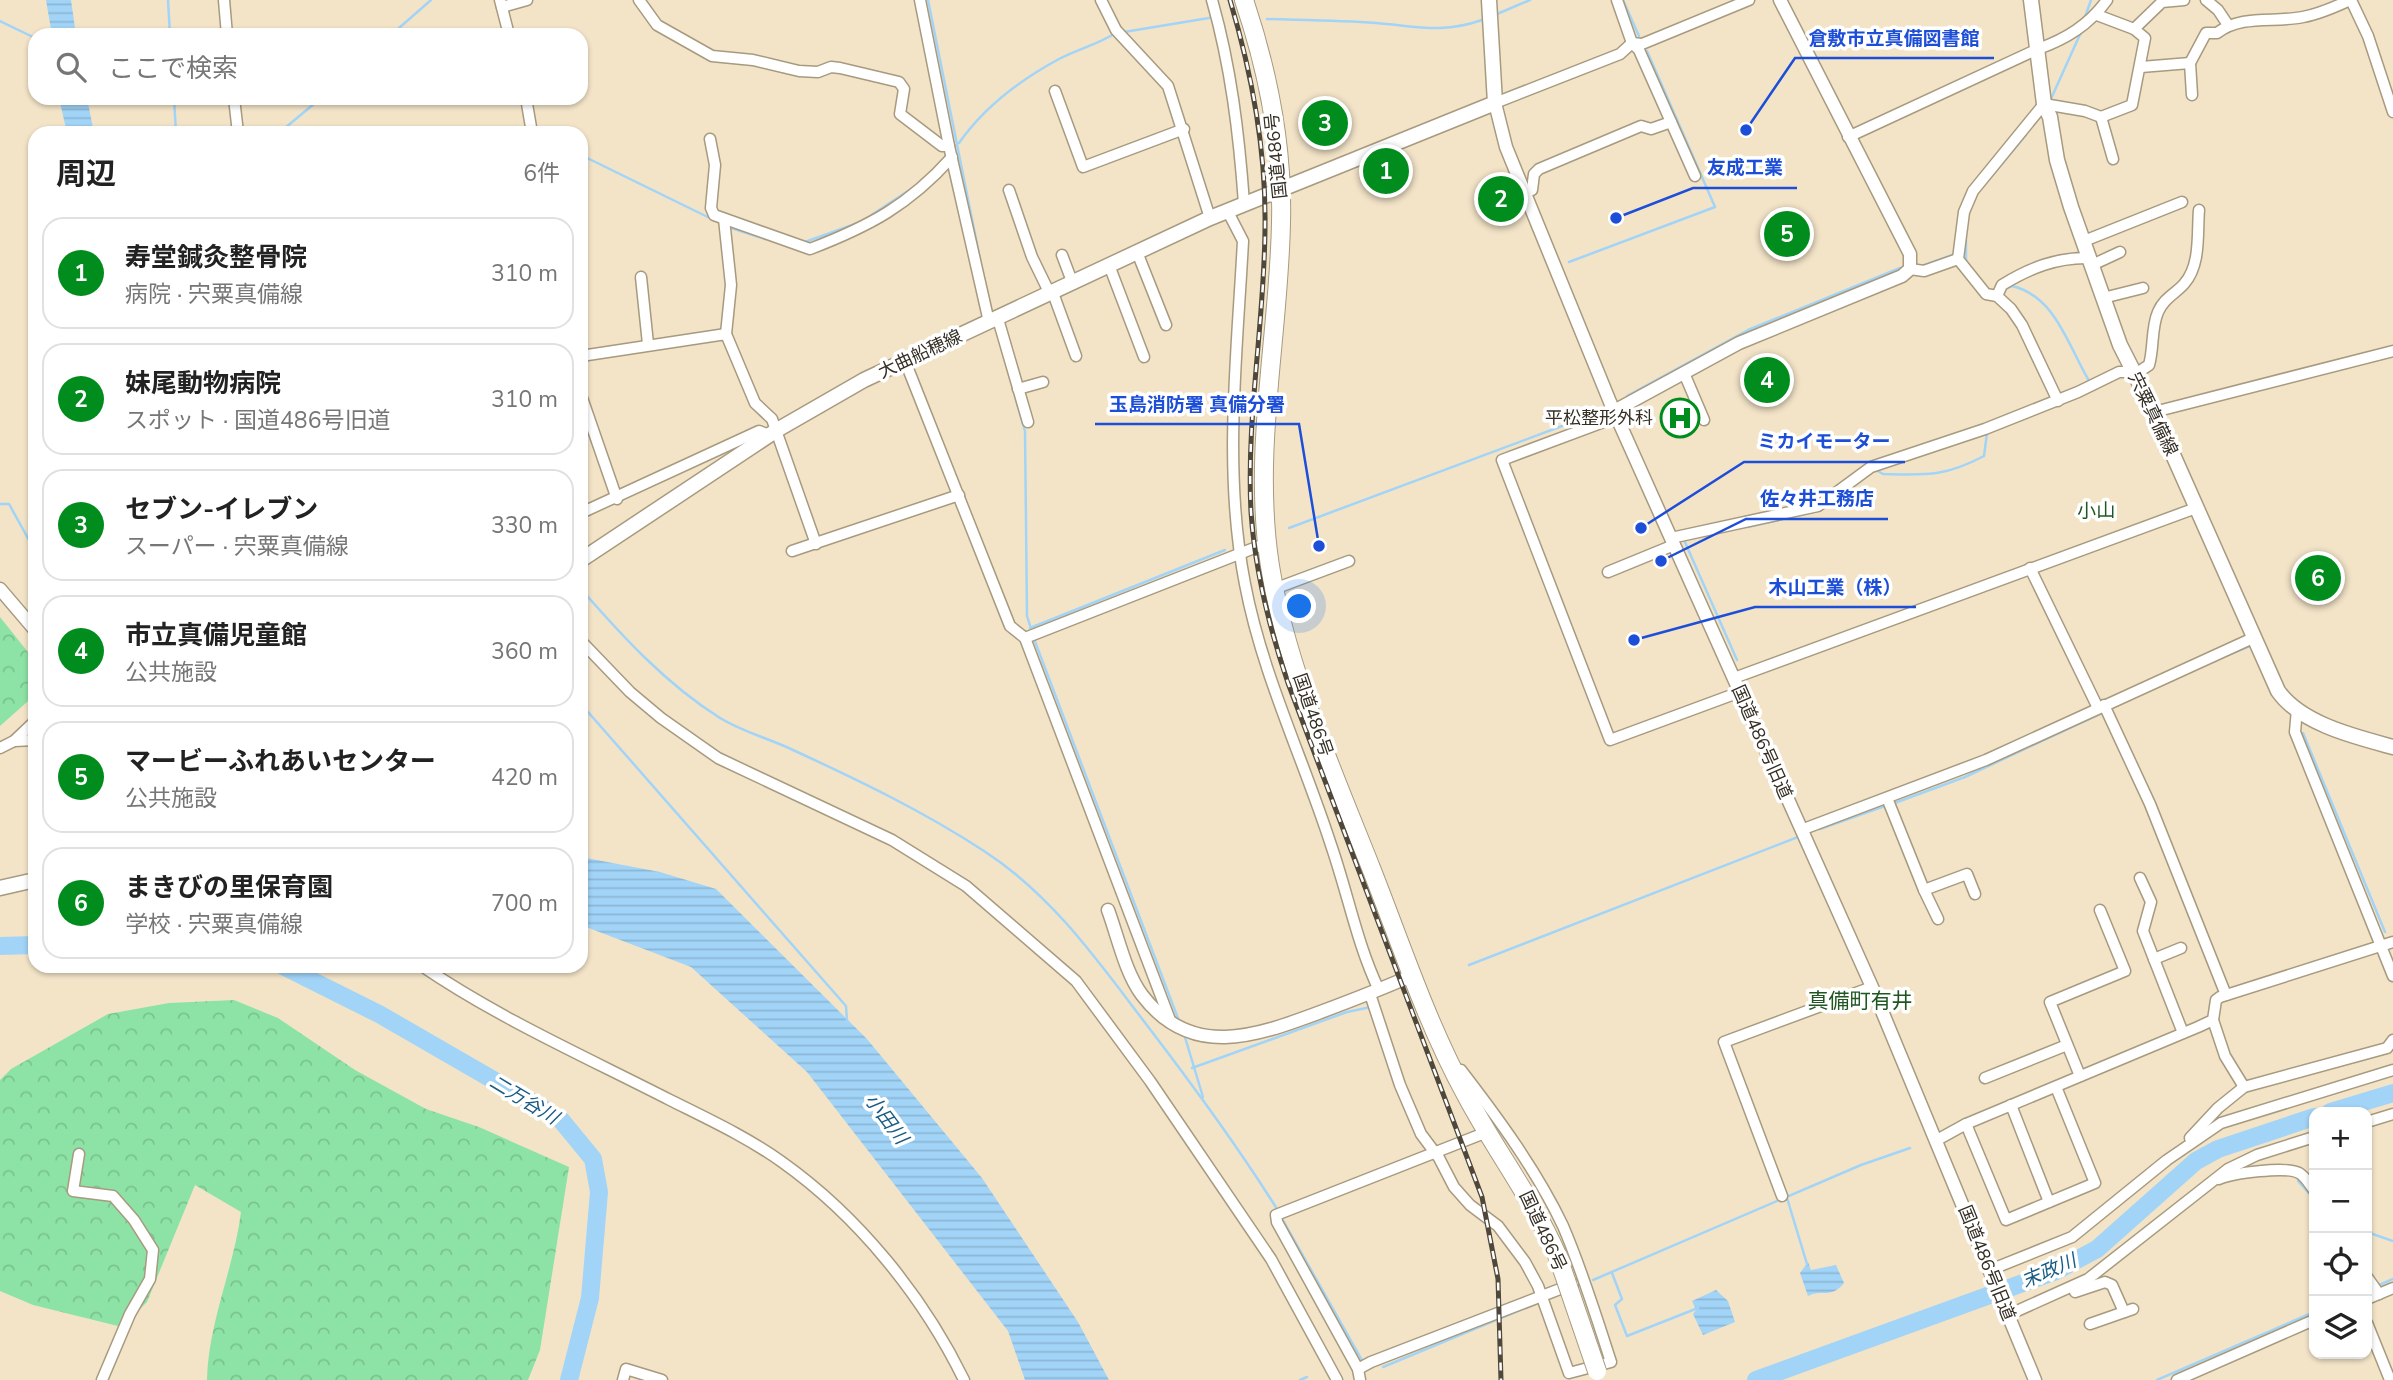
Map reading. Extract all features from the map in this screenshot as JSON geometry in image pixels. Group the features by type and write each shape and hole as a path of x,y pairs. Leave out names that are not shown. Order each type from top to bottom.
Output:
{"highway":[{"name":"国道486号","path":"1244,0 1259,44 1271,103 1280,187 1279,270 1265,424 1267,543 1275,589 1314,723 1443,1049 1487,1132 1532,1202 1558,1256 1599,1376"}],"main road":[{"path":"1280,187 1495,103 1489,0"},
{"name":"宍粟真備線","path":"2031,0 2044,104 2050,117 2057,160 2104,298 2133,373 2154,412 2278,691 2297,709 2330,726 2393,747"},
{"name":"大曲船穂線","path":"588,555 773,432 826,400 1280,187"},
{"path":"0,888 28,882"}],"street":[{"path":"224,0 227,28"},
{"path":"507,28 501,4 527,0"},
{"path":"639,0 657,25 712,56 753,60 799,71 818,72 839,68 899,82 904,89 900,114 951,151"},
{"path":"920,0 951,151 994,321 1006,366 1018,389 1028,422"},
{"path":"1101,0 1118,33 1168,86 1184,129 1210,218"},
{"path":"1212,0 1226,50 1237,117 1244,203"},
{"path":"1617,0 1632,43 1639,50 1695,176"},
{"path":"1495,103 1620,54 1632,43 1642,44 1749,0"},
{"path":"1740,692 1610,740 1502,460 1616,414 1684,373 1771,328 1902,276 1910,269 1910,254 1780,0"},
{"path":"1848,136 2038,49 2066,39 2097,15 2107,0"},
{"path":"2134,29 2162,2 2184,0"},
{"path":"2206,0 2218,10 2228,25"},
{"path":"2192,95 2190,63 2206,33 2217,33 2228,25 2269,18 2302,17 2351,0 2368,36 2393,112"},
{"path":"2058,401 2022,325 1997,296 1986,294 1958,259 1964,212 1973,191 2044,104 2085,111 2101,117 2132,105 2145,38 2134,29 2097,15"},
{"path":"2141,67 2190,63"},
{"path":"1055,91 1083,167 1184,129"},
{"name":"国道486号旧道","path":"1495,103 1504,140 1616,414 1871,987 2035,1380"},
{"path":"235,105 237,126"},
{"path":"528,105 532,126"},
{"path":"2101,117 2113,159"},
{"path":"1525,193 1532,190 1534,174 1539,169 1641,127 1651,129 1671,121"},
{"path":"710,139 715,165 710,208 714,215 810,249 862,229 923,189 951,151"},
{"path":"1009,190 1032,257 1051,293 1076,356"},
{"path":"2084,241 2182,202"},
{"path":"1227,210 1242,241 1233,459 1240,553 1261,654 1332,845 1400,1086 1421,1134 1435,1152 1454,1187 1510,1238 1541,1295 1569,1373 1611,1362 1584,1280 1545,1192 1491,1110 1443,1049"},
{"path":"1608,572 1672,541 1809,509 1824,503 1871,467 2058,401 2119,372 2133,373 2149,365 2157,313 2165,299 2184,285 2192,272 2199,210"},
{"path":"724,219 731,285 726,334 755,403 772,419 773,432 816,544"},
{"path":"1137,252 1166,325"},
{"path":"1997,296 2002,285 2047,263 2065,257 2091,261 2120,252"},
{"path":"1062,255 1073,284"},
{"path":"1910,269 1924,271 1958,259"},
{"path":"1109,265 1144,357"},
{"path":"641,278 648,344"},
{"path":"2104,298 2143,288"},
{"path":"588,355 726,334"},
{"path":"2154,412 2393,351"},
{"path":"905,361 1010,626 1025,638 1173,1022"},
{"path":"1684,373 1704,420"},
{"path":"1018,389 1043,382"},
{"path":"588,415 617,499"},
{"path":"588,510 759,431 773,432"},
{"path":"792,551 958,495"},
{"path":"1734,678 2196,508"},
{"path":"1025,638 1267,543"},
{"path":"1275,589 1349,561"},
{"path":"2031,568 2150,804 2226,995"},
{"path":"2,588 28,621"},
{"path":"1801,830 1889,802 2104,709 2253,638"},
{"path":"588,648 630,692 661,718 718,758 892,840 966,886 1076,981 1157,1091 1257,1238 1324,1351 1337,1380"},
{"path":"2297,709 2295,732 2387,944 2393,976"},
{"path":"0,748 14,741 28,728"},
{"path":"14,741 28,740"},
{"path":"1889,802 1938,919"},
{"path":"1924,890 1967,874 1975,894"},
{"path":"2140,878 2151,902 2143,931 2183,1033"},
{"path":"2080,1076 2050,1002 2125,971 2100,910"},
{"path":"1108,911 1140,992 1173,1022 1213,1037 1244,1037 1375,992 1413,975"},
{"path":"2244,1087 2225,1056 2213,1020 2216,1000 2387,944"},
{"path":"2154,959 2181,948"},
{"path":"433,973 509,1020 716,1123 781,1162 825,1196 873,1246 927,1313 964,1380"},
{"path":"1782,1196 1724,1042 1871,987"},
{"path":"1937,1140 1966,1124 2213,1020"},
{"path":"2188,1144 2189,1139 2218,1108 2244,1087 2387,1048 2393,1040"},
{"path":"1985,1078 2067,1045"},
{"path":"1992,1276 2072,1237 2188,1144 2221,1123 2254,1110 2393,1070"},
{"path":"1966,1124 2006,1220 2095,1183 2056,1087"},
{"path":"2011,1105 2049,1202"},
{"path":"2372,1120 2393,1114"},
{"path":"1487,1132 1279,1213 1277,1222 1363,1369 1541,1295 1584,1280"},
{"path":"2062,1293 2117,1258 2213,1180 2257,1155 2309,1139"},
{"path":"79,1154 73,1191 113,1196 134,1220 153,1250 150,1279 130,1314 102,1380"},
{"path":"2213,1180 2260,1172 2295,1171 2309,1184"},
{"path":"2006,1309 2105,1282 2112,1285 2128,1310 2090,1324"},
{"path":"2373,1286 2393,1288"},
{"path":"2178,1380 2309,1322"},
{"path":"2372,1335 2390,1380"},
{"path":"623,1380 626,1370 662,1380"}],"green space":[{"path":"0,617 28,652 28,701 0,726"},
{"path":"234,1000 278,1018 355,1070 426,1109 479,1127 569,1167 540,1350 528,1380 207,1380 216,1317 241,1212 195,1185 147,1302 122,1327 33,1305 0,1291 0,1080 11,1069 108,1014 169,1003"}],"water":[{"path":"46,0 71,0 75,28 51,28"},
{"path":"61,105 88,105 93,126 65,126"},
{"name":"小田川","path":"588,858 660,872 716,889 867,1039 982,1178 1078,1322 1109,1380 1025,1380 1008,1331 807,1072 691,967 588,928"},
{"path":"1808,1262 1811,1270 1836,1265 1844,1283 1835,1291 1808,1296 1800,1273"},
{"path":"1716,1290 1728,1301 1735,1322 1703,1335 1693,1314 1696,1310 1692,1301"}],"waterway":[{"path":"168,0 170,28"},
{"path":"399,28 431,0"},
{"path":"928,0 981,264"},
{"path":"1497,14 1530,0"},
{"path":"1623,0 1639,36"},
{"path":"2085,17 2091,0"},
{"path":"1124,32 1209,18"},
{"path":"1267,19 1349,21 1429,28 1454,27 1482,20"},
{"path":"0,21 28,35"},
{"path":"2050,101 2082,30"},
{"path":"959,143 980,117 1017,85 1059,59 1114,34"},
{"path":"1569,262 1715,207 1647,51"},
{"path":"174,105 176,126"},
{"path":"287,126 313,105"},
{"path":"1981,189 2026,135"},
{"path":"588,158 722,224"},
{"path":"864,220 911,189"},
{"path":"805,242 855,224"},
{"path":"728,227 765,239"},
{"path":"1966,240 1966,261"},
{"path":"1922,266 1955,254"},
{"path":"1627,396 1748,330 1900,268"},
{"path":"2005,289 2012,286 2027,291 2050,311 2067,337 2088,379"},
{"path":"1016,400 1025,431 1027,616 1032,632"},
{"path":"1289,528 1605,410"},
{"path":"1876,470 1883,474 1924,474 1958,468 1984,456 1987,433"},
{"path":"0,504 9,504 28,538"},
{"path":"1748,527 1813,512"},
{"path":"1687,539 1684,540 1737,660"},
{"path":"1030,628 1225,550"},
{"path":"588,597 663,675 720,718 817,761 914,809 1009,868 1052,908 1110,977 1214,1115 1277,1209"},
{"path":"1034,639 1179,1021"},
{"path":"2228,655 2250,646"},
{"path":"588,712 846,1006 847,1021"},
{"path":"1892,804 1965,777 2104,712"},
{"path":"2303,733 2385,932"},
{"path":"1820,829 1885,806"},
{"path":"1469,965 1798,837"},
{"name":"二万谷川","path":"0,946 28,945"},
{"name":"二万谷川","path":"297,973 379,1014 542,1108 561,1120 593,1159 599,1192 590,1298 569,1380"},
{"path":"1192,1068 1347,1012 1371,1007"},
{"path":"1184,1034 1203,1097"},
{"name":"末政川","path":"2347,1107 2393,1093"},
{"name":"末政川","path":"1756,1380 2056,1271 2097,1249 2196,1161 2218,1149 2309,1119"},
{"name":"末政川","path":"2264,1132 2270,1140"},
{"path":"1593,1280 1861,1165 1910,1148"},
{"path":"2298,1181 2309,1193"},
{"path":"1787,1198 1807,1264"},
{"path":"1280,1215 1363,1362"},
{"path":"2370,1233 2393,1241"},
{"path":"1612,1273 1622,1299 1615,1305 1627,1336 1698,1308"},
{"path":"2377,1286 2393,1279"},
{"path":"1383,1367 1535,1304"},
{"path":"2157,1380 2309,1314"},
{"path":"1300,1380 1307,1377"}],"railway":[{"path":"1230,0 1256,111 1265,196 1264,261 1250,476 1251,512 1259,577 1288,683 1482,1197 1498,1279 1501,1380"}],"place":[{"name":"セブン-イレブン","path":"1325,123"},
{"name":"倉敷市立真備図書館","path":"1746,130"},
{"name":"寿堂鍼灸整骨院","path":"1386,171"},
{"name":"妹尾動物病院","path":"1501,199"},
{"name":"友成工業","path":"1616,218"},
{"name":"マービーふれあいセンター","path":"1787,234"},
{"name":"市立真備児童館","path":"1767,380"},
{"name":"平松整形外科","path":"1680,418"},
{"name":"ミカイモーター","path":"1641,528"},
{"name":"玉島消防署 真備分署","path":"1319,546"},
{"name":"佐々井工務店","path":"1661,561"},
{"name":"まきびの里保育園","path":"2318,578"},
{"name":"木山工業（株）","path":"1634,640"}],"district":[{"name":"小山","path":"2096,511"},
{"name":"真備町有井","path":"1860,1001"}]}
